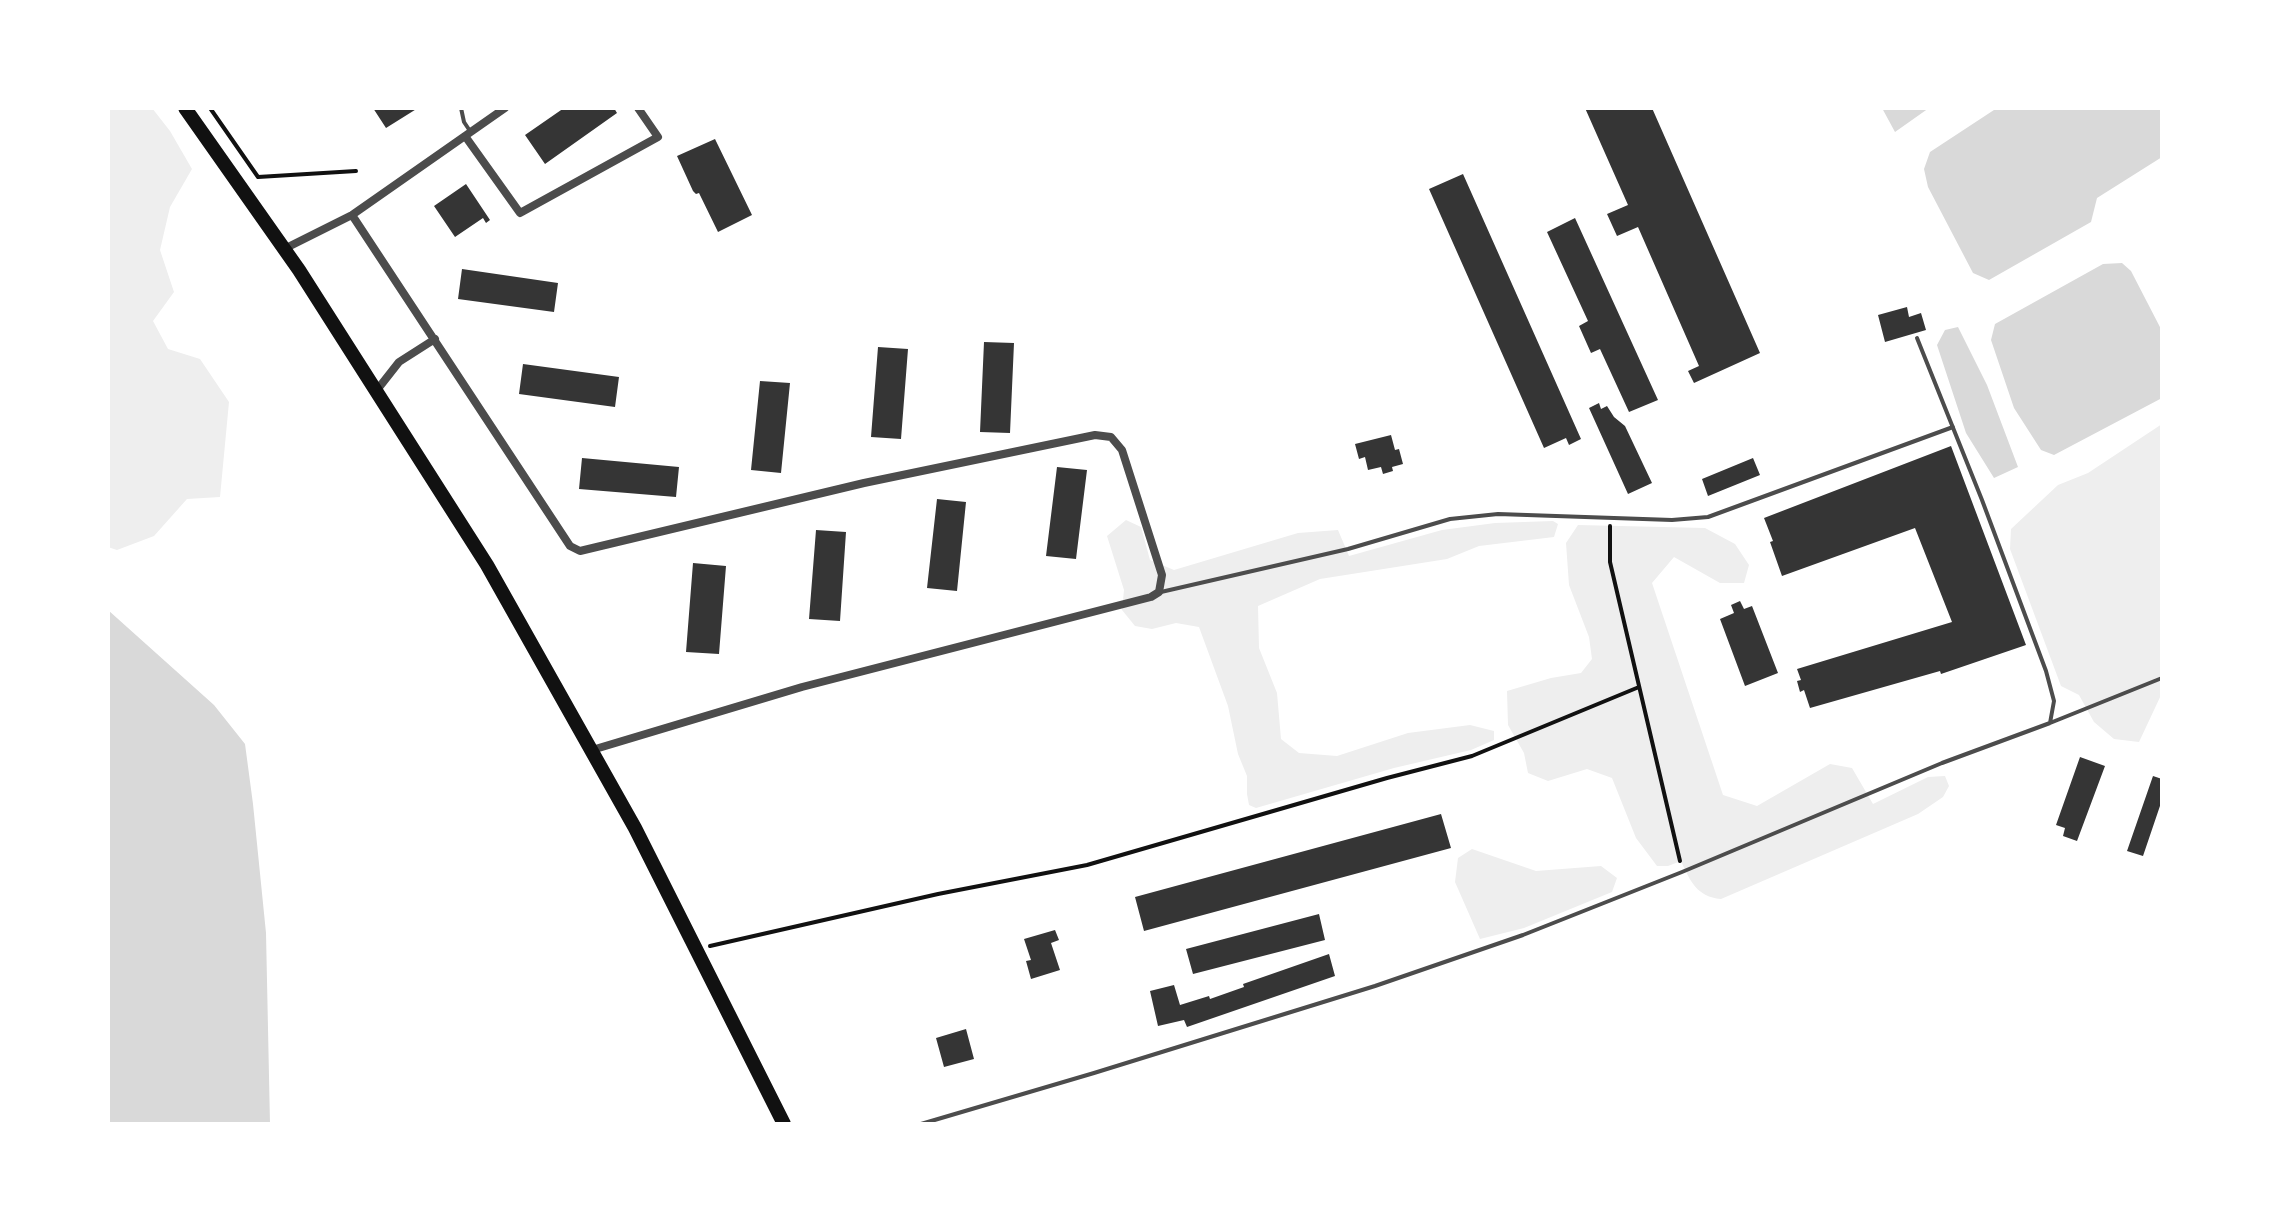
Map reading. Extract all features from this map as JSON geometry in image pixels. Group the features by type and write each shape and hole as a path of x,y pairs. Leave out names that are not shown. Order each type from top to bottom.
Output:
{"main road":[{"path":"185,108 284,249 487,565 592,750 784,1124"}],"street":[{"path":"284,249 352,215 505,108"},
{"path":"468,134 520,213 658,137 638,108"},
{"path":"352,215 570,546 580,551 864,483 1095,435 1111,437 1122,450 1162,575 1159,592 1151,597 802,687 592,750"},
{"path":"377,390 399,362 435,339"}],"lane":[{"path":"461,108 468,134"},
{"path":"1917,338 2046,671 2054,701 2050,723"},
{"path":"1159,592 1348,549 1450,519 1498,514 1672,520 1708,517 1953,427"},
{"path":"921,1124 1375,986 1523,935 1942,763 2162,678"}],"path":[{"path":"210,108 258,177 356,171"},
{"path":"1610,518 1610,562 1682,872"},
{"path":"696,949 938,894 1087,865 1472,756 1639,687"}],"shaded area":[{"path":"108,108 152,108 170,131 192,169 170,207 160,250 174,292 153,321 168,349 200,359 229,402 220,497 187,499 154,536 117,550 108,547"},
{"path":"1882,108 1929,108 1895,132"},
{"path":"1997,108 2162,108 2162,157 2097,198 2091,222 1989,280 1973,273 1928,187 1924,169 1930,152"},
{"path":"2122,263 2131,271 2162,331 2162,398 2054,455 2041,450 2014,408 1991,340 1995,324 2103,264"},
{"path":"1958,327 1987,385 2018,467 1994,478 1966,433 1937,345 1945,330"},
{"path":"2162,424 2162,693 2139,742 2114,739 2094,722 2079,695 2061,686 2010,549 2011,529 2058,485 2088,473"},
{"path":"1126,520 1141,527 1150,560 1174,570 1298,533 1338,530 1349,556 1442,530 1495,523 1553,521 1558,524 1554,537 1479,546 1447,559 1320,579 1258,606 1259,648 1277,693 1281,739 1299,753 1337,756 1408,733 1470,725 1494,731 1494,740 1471,750 1394,768 1256,808 1249,805 1247,776 1238,754 1228,706 1199,627 1176,623 1152,629 1135,626 1122,610 1124,590 1107,536"},
{"path":"1578,525 1705,528 1735,544 1749,565 1744,583 1720,583 1674,557 1652,583 1723,795 1757,806 1830,764 1852,768 1873,804 1928,777 1945,776 1949,786 1943,797 1918,814 1721,899 1700,891 1681,861 1657,866 1636,838 1612,778 1587,769 1548,781 1528,773 1524,753 1508,725 1507,691 1581,673 1592,659 1589,637 1569,585 1566,543"},
{"path":"108,610 214,705 245,744 266,933 270,1124 108,1124"},
{"path":"1472,849 1536,871 1601,866 1617,878 1612,892 1524,928 1480,939 1455,882 1458,858"}],"building":[{"path":"373,108 418,108 386,128"},
{"path":"564,108 614,108 617,113 545,164 525,135"},
{"path":"1585,108 1652,108 1760,353 1694,383 1688,371 1699,366 1638,227 1617,236 1607,214 1628,205"},
{"path":"715,139 752,215 718,232 699,193 693,191 677,156"},
{"path":"1463,174 1581,439 1569,445 1566,438 1544,448 1429,189"},
{"path":"466,184 490,220 486,223 483,218 455,237 434,206"},
{"path":"1575,218 1658,400 1629,412 1600,349 1591,353 1579,326 1588,321 1547,232"},
{"path":"462,269 558,283 554,312 458,299"},
{"path":"1907,307 1909,317 1921,313 1926,330 1885,342 1878,315"},
{"path":"984,342 1014,343 1010,433 980,432"},
{"path":"878,347 908,349 901,439 871,437"},
{"path":"523,364 619,377 615,407 519,394"},
{"path":"760,381 790,383 781,473 751,470"},
{"path":"1599,403 1601,409 1607,406 1625,426 1652,483 1628,494 1589,408"},
{"path":"1391,435 1403,464 1383,474 1381,467 1368,470 1365,457 1359,459 1355,444"},
{"path":"1951,446 2026,645 1941,674 1940,671 1810,708 1804,690 1800,692 1797,681 1801,680 1797,669 1952,622 1915,528 1782,576 1764,518"},
{"path":"582,458 679,467 676,497 579,489"},
{"path":"1753,458 1760,475 1708,496 1702,479"},
{"path":"1057,467 1087,470 1076,559 1046,556"},
{"path":"937,499 966,502 957,591 927,588"},
{"path":"816,530 846,532 840,621 809,619"},
{"path":"693,563 726,566 719,654 686,652"},
{"path":"1740,601 1744,609 1752,606 1778,673 1745,686 1720,619 1734,613 1731,605"},
{"path":"2080,757 2105,766 2077,841 2063,836 2065,828 2056,825"},
{"path":"2153,776 2162,779 2162,800 2143,856 2127,851"},
{"path":"1441,814 1451,848 1144,931 1135,897"},
{"path":"1319,914 1325,940 1193,974 1186,949"},
{"path":"1055,930 1059,940 1051,943 1060,970 1031,979 1026,961 1031,960 1024,939"},
{"path":"1329,954 1335,976 1187,1027 1184,1020 1158,1026 1150,991 1174,985 1180,1005 1209,996 1210,999"},
{"path":"966,1029 974,1059 944,1067 936,1038"}]}
